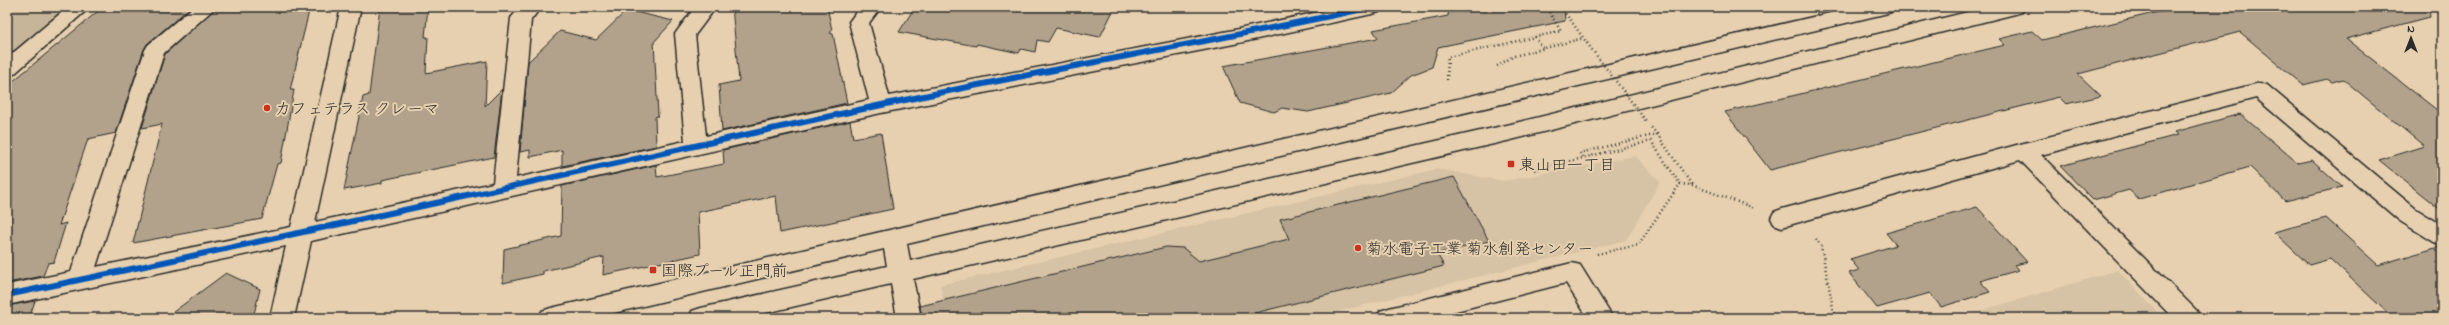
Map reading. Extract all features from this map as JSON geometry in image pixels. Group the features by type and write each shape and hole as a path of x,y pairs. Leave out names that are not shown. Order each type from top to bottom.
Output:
{"street":[{"path":"7,69 80,7"},
{"path":"80,280 155,50 206,7"},
{"path":"282,318 350,7"},
{"path":"504,189 521,18 531,7"},
{"path":"696,146 685,34 706,7"},
{"path":"871,7 859,22 881,105"},
{"path":"7,295 301,234 881,105 1234,37 1372,7"},
{"path":"551,318 1884,7"},
{"path":"700,318 1511,132 2015,7"},
{"path":"1782,218 2024,151 2260,90 2408,215 2442,236"},
{"path":"2024,151 2188,318"},
{"path":"894,238 909,318"},
{"path":"1389,318 1572,272 1601,318"}],"path":[{"path":"1447,80 1448,57 1561,31 1546,7"},
{"path":"1561,7 1657,134 1692,184"},
{"path":"1535,37 1543,48"},
{"path":"1497,66 1514,56 1584,38"},
{"path":"1583,157 1580,153 1657,134"},
{"path":"1524,156 1534,170 1583,157 1651,142 1680,184"},
{"path":"1680,184 1692,184 1807,228 1822,246 1835,318"},
{"path":"1572,272 1583,258 1638,245 1680,184"}],"shaded area":[{"path":"7,7 67,9 7,57"},
{"path":"1635,156 1660,182 1626,240 1312,318 947,318 940,285 1437,169 1504,181"},
{"path":"2118,270 2163,318 1957,318"}],"building":[{"path":"103,7 191,7 147,44 144,49 116,133 88,139 59,225 66,223 54,262 48,263 43,276 7,283 7,86"},
{"path":"217,7 310,7 290,90 294,90 281,163 277,164 262,219 133,243 162,124 142,128 165,54"},
{"path":"380,7 428,7 425,37 428,37 426,73 487,61 485,106 502,89 494,157 382,180 382,183 344,190 363,97 369,95"},
{"path":"732,7 827,7 832,30 830,33 833,34 847,103 722,131 719,85 739,81"},
{"path":"915,7 1115,7 1100,37 1056,28 1048,42 1037,40 1035,52 1021,49 1019,53 977,44 976,46 899,32"},
{"path":"1449,7 1564,7 1565,21 1438,47 1432,67 1411,75 1391,93 1308,112 1282,108 1274,112 1240,103 1223,66 1378,38 1373,30 1448,16"},
{"path":"2179,7 2429,7 2430,17 2346,39 2442,114 2442,211 2379,160 2424,146 2343,79 2332,82 2327,79 2303,85 2240,32 2078,74 2101,96 2066,104 2059,97 1770,170 1725,112 2005,45 1999,39 2032,31 2042,40"},
{"path":"627,10 673,21 654,42 658,116 655,117 656,146 562,166 562,150 530,157 530,150 520,152 528,62 560,31 596,40"},
{"path":"2240,114 2298,163 2312,160 2342,187 2285,201 2250,167 2139,199 2129,190 2093,200 2060,166 2178,135 2175,132"},
{"path":"850,121 853,138 881,133 893,209 780,233 776,196 698,212 700,254 603,275 604,257 543,271 543,274 503,283 504,249 561,236 562,186 656,165 657,177 724,164 723,150"},
{"name":"菊水電子工業 菊水創発センター","path":"1454,177 1489,241 1437,254 1444,266 1235,318 922,318 920,306 1166,247 1183,248 1199,261 1289,239 1280,219"},
{"path":"1977,207 2027,262 2015,265 2019,270 1980,281 1990,292 1941,307 1930,293 1877,308 1849,273 1859,270 1850,259 1896,245 1886,233"},
{"path":"2326,218 2378,265 2442,246 2442,318 2393,318 2330,259 2309,265 2274,232"},
{"path":"226,273 260,289 253,318 165,318"},
{"path":"35,301 29,318 7,318 7,306"}],"cycle path":[{"path":"7,295 301,234 881,105 1234,37 1372,7"}],"place":[{"name":"カフェテラス クレーマ","path":"267,108"},
{"name":"東山田一丁目","path":"1511,164"},
{"name":"菊水電子工業 菊水創発センター","path":"1358,248"},
{"name":"国際プール正門前","path":"653,270"}]}
